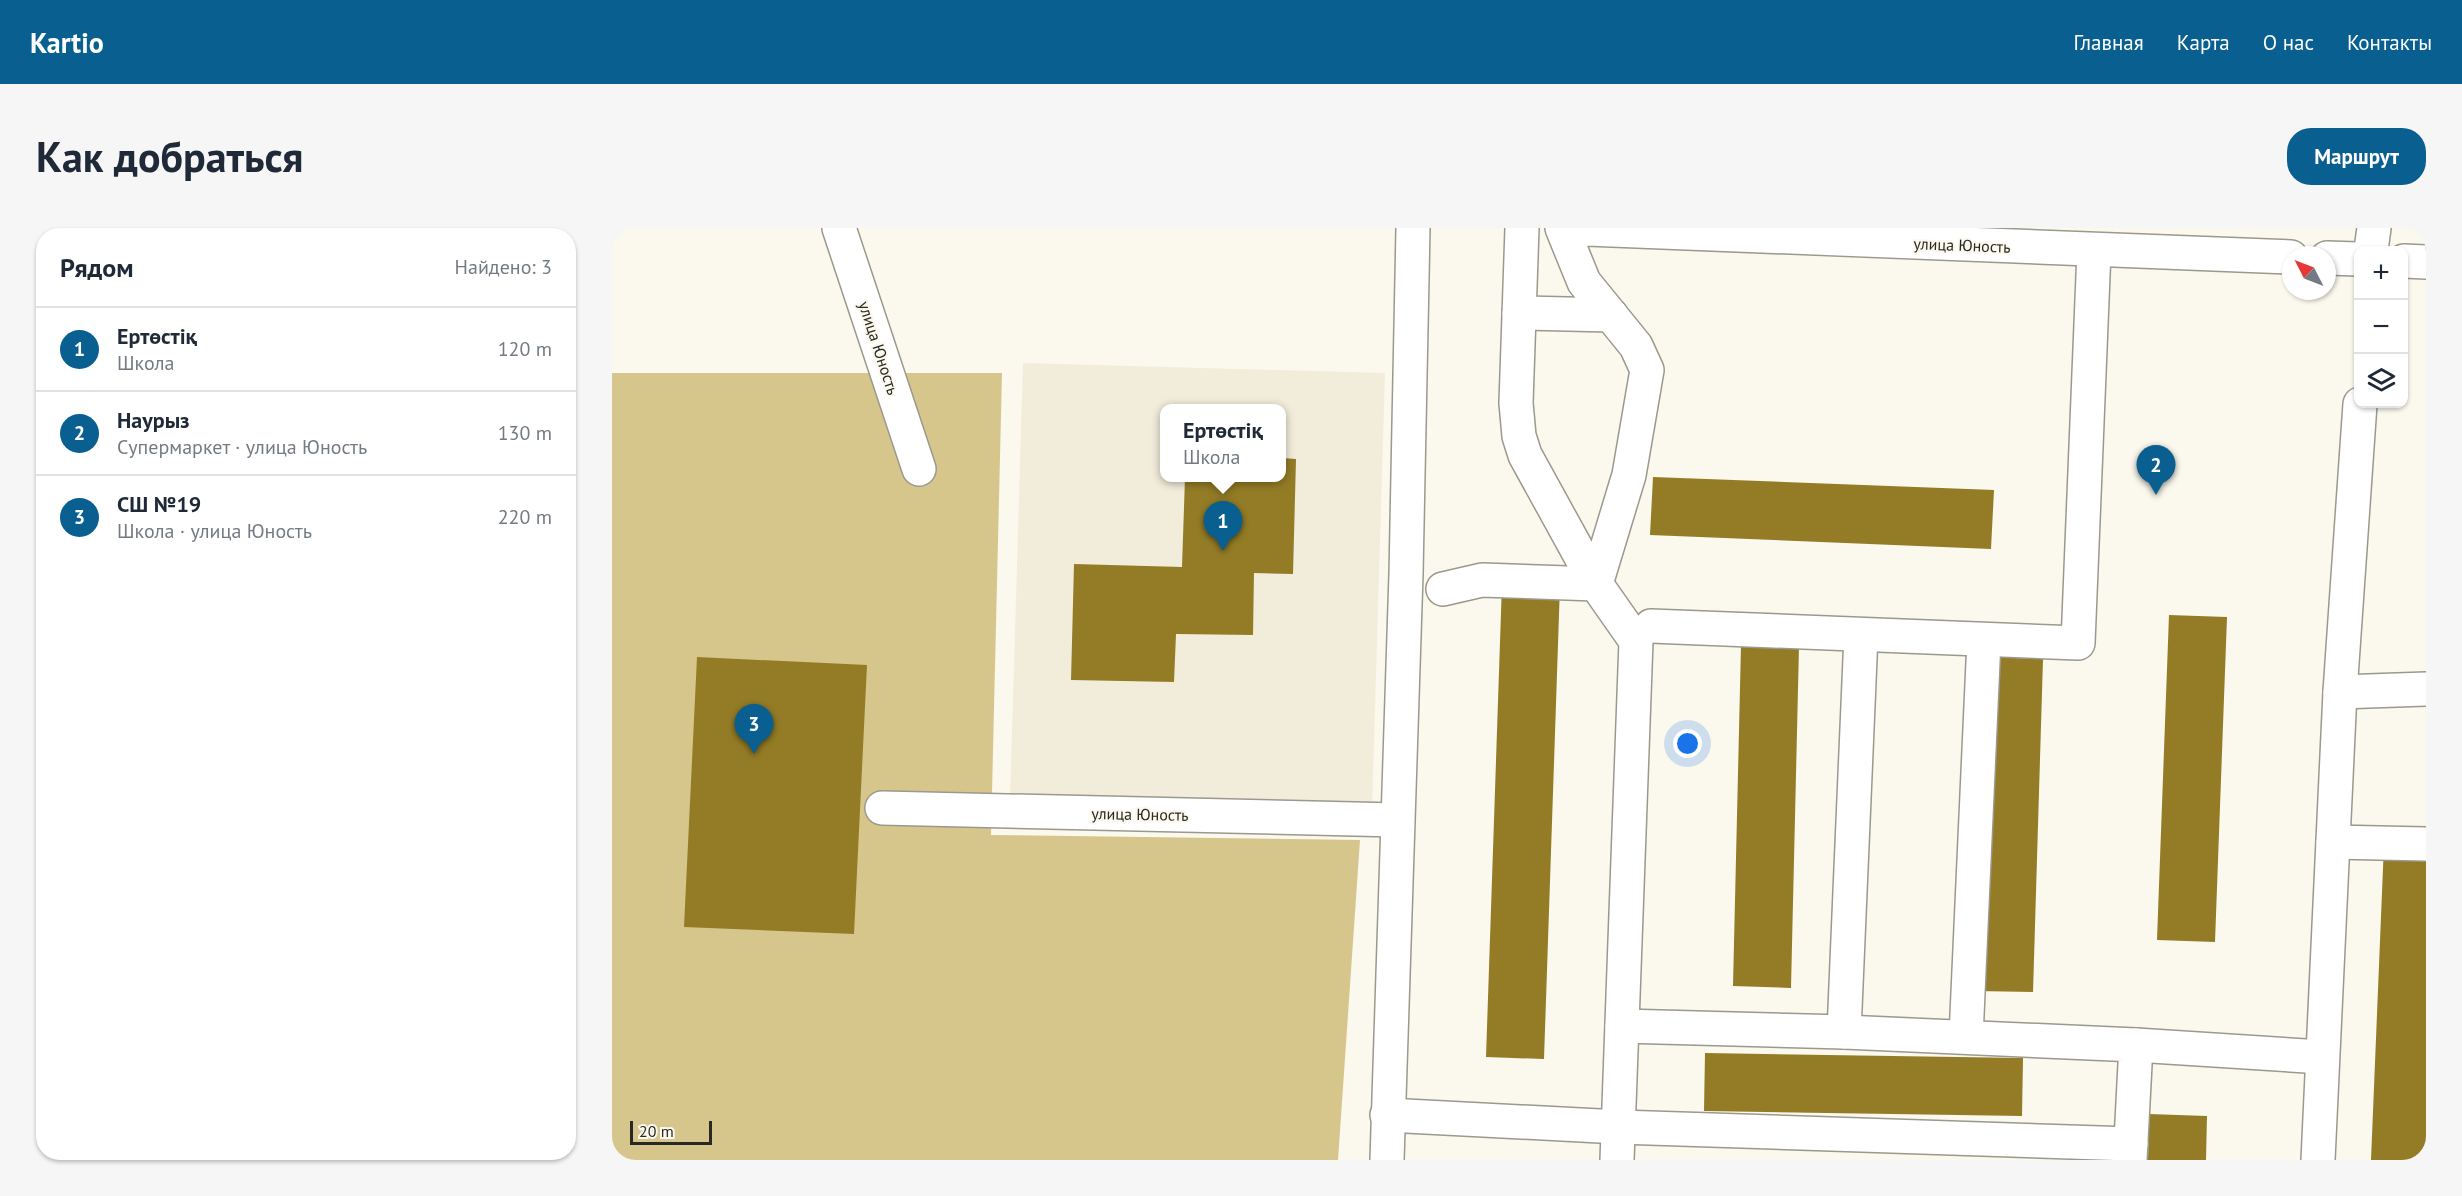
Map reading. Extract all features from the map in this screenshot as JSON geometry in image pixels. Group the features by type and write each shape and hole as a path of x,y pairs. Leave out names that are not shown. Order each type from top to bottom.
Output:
{"street":[{"name":"улица Юность","path":"839,228 919,469"},
{"path":"1387,1160 1406,574 1413,228"},
{"path":"1522,228 1516,403 1522,446 1596,584 1636,641 1617,1160"},
{"name":"улица Юность","path":"1562,228 1963,236 2094,250 2282,257"},
{"path":"1562,228 1584,282 1636,346 1647,369 1629,475 1596,584"},
{"path":"2372,246 2374,228"},
{"path":"1651,626 2078,643 2094,250"},
{"path":"2336,258 2354,259"},
{"path":"2408,261 2426,262"},
{"path":"1519,314 1611,315"},
{"path":"2318,1160 2340,692 2360,408"},
{"path":"1443,589 1482,580 1596,584"},
{"path":"1844,1032 1861,634"},
{"path":"1966,1037 1984,640"},
{"path":"2340,692 2426,689"},
{"name":"улица Юность","path":"882,808 1397,820"},
{"path":"2333,842 2426,844"},
{"path":"1622,1026 1966,1037 2322,1056"},
{"path":"1387,1115 2130,1152 2136,1045"}],"shaded area":[{"path":"1023,363 1385,373 1372,809 1010,800"},
{"path":"612,373 1002,373 991,835 1360,840 1338,1160 612,1160"}],"building":[{"path":"1286,458 1296,459 1293,574 1254,573 1253,635 1176,634 1174,682 1071,680 1074,564 1182,567 1185,482 1286,482"},
{"path":"1653,477 1994,490 1991,549 1650,535"},
{"path":"1502,583 1560,585 1544,1059 1486,1057"},
{"path":"2169,615 2227,617 2215,942 2157,940"},
{"path":"1741,645 1799,646 1791,988 1733,986"},
{"path":"697,657 867,665 854,934 684,927"},
{"path":"1984,657 2043,659 2033,992 1975,991"},
{"path":"2384,844 2426,846 2426,1160 2371,1160"},
{"path":"1705,1053 2023,1058 2022,1116 1704,1111"},
{"path":"2149,1114 2207,1116 2206,1160 2148,1160"}],"place":[{"name":"Наурыз","path":"2156,495"},
{"name":"Ертөстіқ","path":"1223,551"},
{"name":"СШ №19","path":"754,754"}]}
